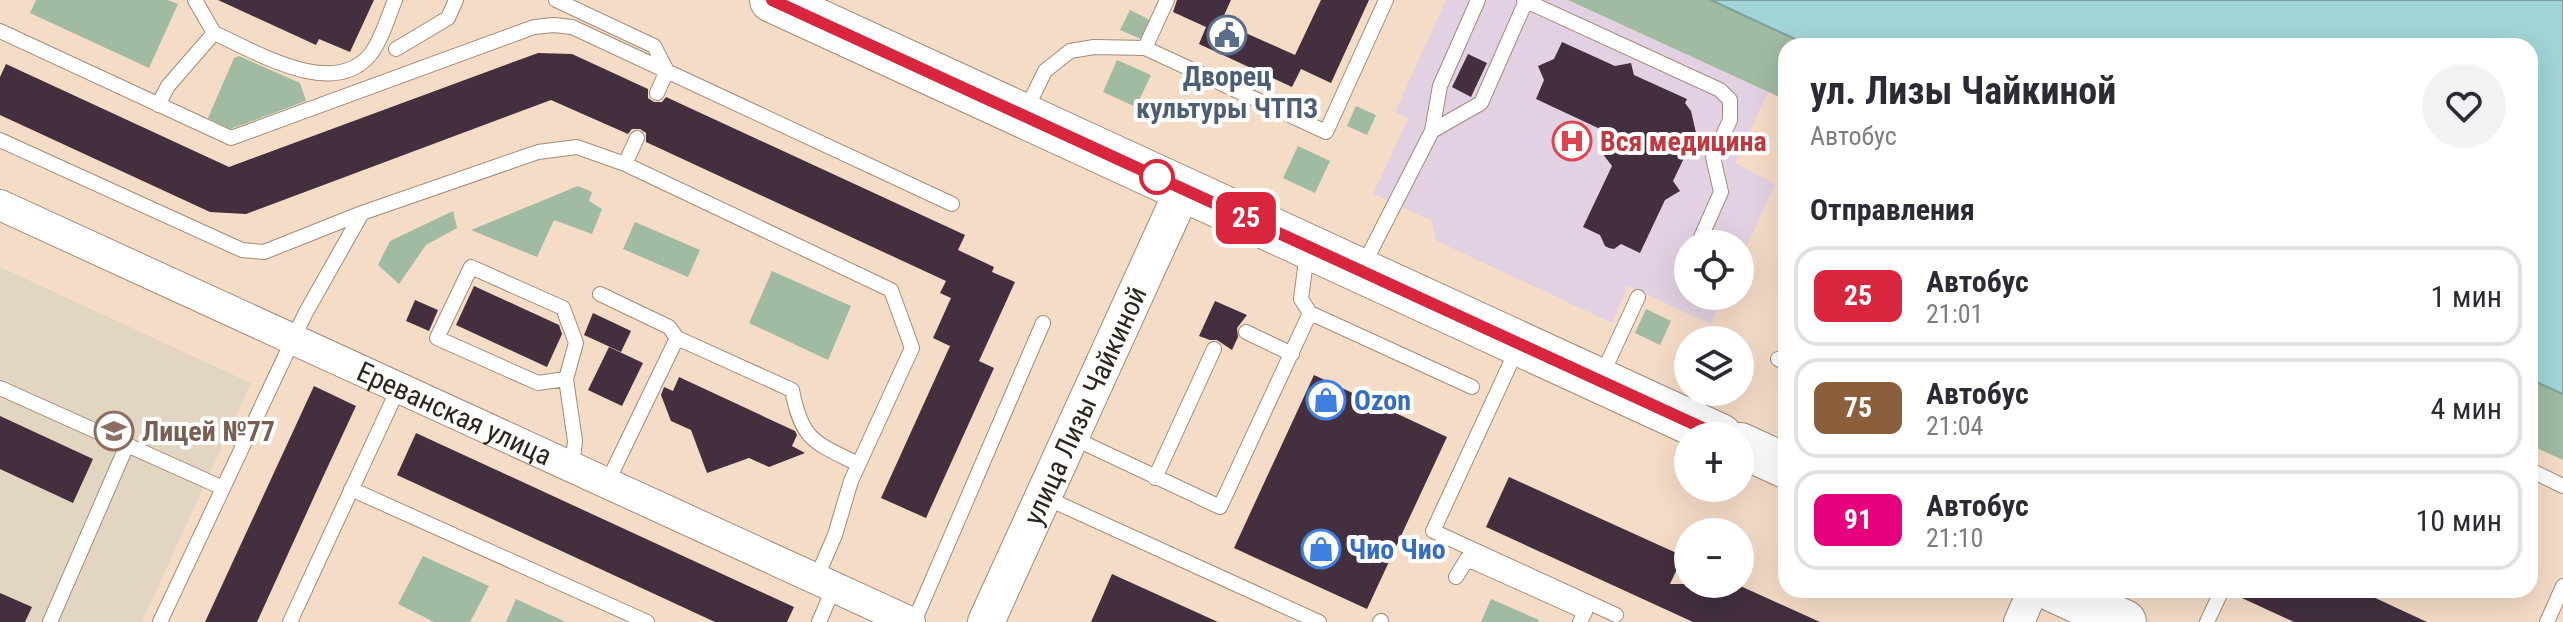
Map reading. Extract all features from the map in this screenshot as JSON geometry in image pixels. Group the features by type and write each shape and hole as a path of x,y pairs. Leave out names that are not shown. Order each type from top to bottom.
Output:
{"main road":[{"path":"772,0 1690,422"},
{"path":"1754,451 1778,462"},
{"path":"2072,598 2124,622"}],"street":[{"name":"улица Лизы Чайкиной","path":"986,622 1183,190"},
{"name":"Ереванская улица","path":"0,205 912,622"},
{"path":"2019,622 2030,598"}],"lane":[{"path":"195,0 214,33 301,71 327,74 352,70 370,55 395,0"},
{"path":"396,49 448,18 456,0"},
{"path":"556,0 654,46 667,71"},
{"path":"1145,48 1167,0"},
{"path":"1023,116 1045,71 1070,51 1094,47 1145,48 1326,132 1386,0"},
{"path":"1361,271 1432,131 1440,86 1478,0"},
{"path":"1432,131 1481,103 1525,0 1720,90 1730,100 1730,120 1713,157 1721,192 1704,230"},
{"path":"0,31 231,138 534,27 572,27 952,204"},
{"path":"158,105 168,86 214,33"},
{"path":"657,93 667,71"},
{"path":"625,164 637,138"},
{"path":"0,140 242,250 264,252 362,213 538,152 577,147 625,164 891,290 912,348 858,464 835,535 819,622"},
{"path":"160,622 305,314 362,213"},
{"path":"1308,247 1301,299 1310,313 1472,387"},
{"path":"566,379 538,383 437,338 471,267 563,308 576,343 566,379 575,441 572,467"},
{"path":"600,294 669,327 677,338 792,390 798,421 817,444 858,464"},
{"path":"1600,380 1638,297"},
{"path":"1069,436 1220,507 1310,313"},
{"path":"912,622 1043,323"},
{"path":"1246,332 1292,354"},
{"path":"607,483 677,338"},
{"path":"1520,343 1433,531 1621,619"},
{"path":"1155,478 1214,349"},
{"path":"290,622 399,387"},
{"path":"0,388 223,488"},
{"path":"50,622 127,445"},
{"path":"2538,474 2563,486"},
{"path":"351,489 647,622"},
{"path":"1041,496 1319,622"},
{"path":"1456,577 1467,559 1585,612 1580,622"},
{"path":"2547,622 2563,586"},
{"path":"2207,622 2218,598"}],"shaded area":[{"name":"Вся медицина","path":"1446,0 1568,0 1768,92 1735,163 1775,184 1754,230 1674,230 1674,307 1628,286 1612,323 1437,241 1431,220 1373,194 1408,119 1395,112"},
{"name":"Лицей №77","path":"0,267 251,383 142,622 0,622"},
{"name":"Вся медицина","path":"1680,310 1718,310 1711,324"}],"green space":[{"path":"36,0 168,0 178,4 149,68 30,13"},
{"path":"1568,0 1711,0 1793,38 1778,38 1778,96"},
{"path":"1130,10 1150,20 1141,39 1120,30"},
{"path":"239,56 300,83 306,101 230,129 208,118 234,58"},
{"path":"1117,60 1151,75 1136,107 1103,92"},
{"path":"1356,106 1376,115 1367,135 1347,126"},
{"path":"1298,146 1330,161 1315,193 1283,178"},
{"path":"578,186 592,192 589,201 602,209 592,234 554,220 537,257 471,230"},
{"path":"453,211 457,228 426,245 399,284 378,265 390,241"},
{"path":"635,222 700,250 688,277 623,249"},
{"path":"772,271 851,306 828,360 749,323"},
{"path":"1646,309 1671,321 1660,345 1635,333"},
{"path":"2538,383 2563,394 2563,460 2538,449"},
{"path":"423,556 489,586 470,622 434,622 398,604"},
{"path":"516,599 566,622 506,622"},
{"path":"1491,599 1539,620 1481,622"}],"water":[{"path":"1711,0 2563,0 2563,394 2538,383 2538,38 1793,38"}],"building":[{"path":"218,0 374,0 350,52 319,39 316,45"},
{"name":"Дворец культуры ЧТПЗ","path":"1177,0 1231,0 1221,22 1295,55 1321,0 1369,0 1331,83 1301,69 1292,87 1199,44 1206,27 1173,12"},
{"path":"1562,42 1615,66 1631,63 1634,75 1687,99 1685,103 1691,111 1696,133 1673,181 1680,191 1665,200 1640,253 1621,244 1614,249 1609,248 1600,235 1583,227 1612,166 1599,149 1598,128 1536,99 1544,80 1538,66 1554,59"},
{"path":"538,53 572,54 648,89 648,98 654,102 662,102 666,97 965,235 958,250 994,267 992,272 1015,282 979,361 994,368 926,518 881,498 950,346 933,338 951,298 940,293 946,281 646,142 646,133 640,129 632,129 628,134 551,100 246,214 210,212 0,115 0,77 6,64 229,167"},
{"path":"1468,54 1487,63 1471,97 1452,87"},
{"path":"474,286 559,325 562,334 547,367 456,325"},
{"path":"415,300 438,310 429,331 406,321"},
{"path":"1215,301 1247,315 1237,328 1238,337 1232,350 1217,340 1199,336"},
{"path":"593,313 631,331 621,352 584,335"},
{"path":"609,347 643,363 622,406 588,390"},
{"path":"1314,375 1447,437 1367,609 1234,548"},
{"path":"679,377 795,431 797,435 792,446 805,453 769,467 749,458 707,473 691,430 671,421 661,395 664,387 673,391"},
{"path":"314,386 356,406 257,622 205,622"},
{"path":"0,416 93,459 73,503 0,469"},
{"path":"416,433 794,607 787,622 715,622 397,475"},
{"path":"1509,477 1674,552 1674,575 1670,584 1674,584 1674,598 1754,598 1754,592 1820,622 1693,622 1486,527"},
{"path":"1112,574 1218,622 1091,622"},
{"path":"0,593 32,607 25,622 0,622"},
{"path":"2242,598 2375,598 2427,622 2294,622"}],"bus line":[{"name":"25","path":"772,0 1690,422"}],"place":[{"name":"Дворец культуры ЧТПЗ","path":"1227,35"},
{"name":"Вся медицина","path":"1572,141"},
{"name":"Ozon","path":"1326,400"},
{"name":"Лицей №77","path":"114,431"},
{"name":"Чио Чио","path":"1321,549"}]}
